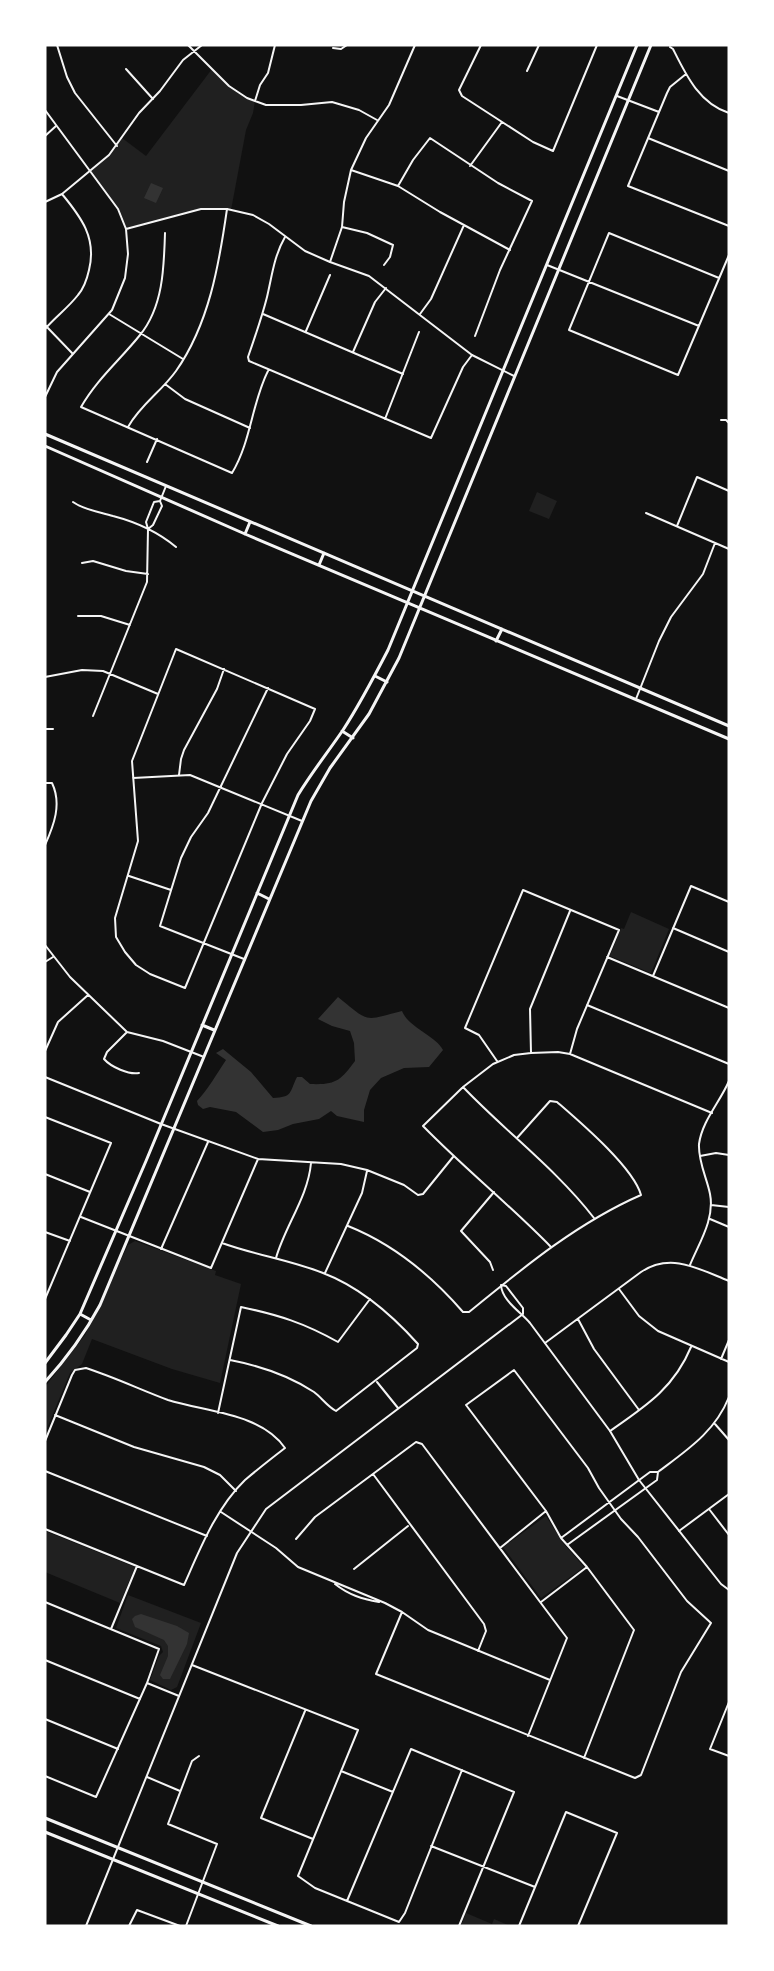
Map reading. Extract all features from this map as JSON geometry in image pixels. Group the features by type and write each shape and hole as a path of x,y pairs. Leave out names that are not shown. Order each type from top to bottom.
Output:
{"main road":[{"path":"45,1363 80,1314 289,815 314,767 342,731 375,676 408,603 637,45"},
{"path":"45,1382 83,1335 100,1305 302,821 320,785 388,683 651,45"},
{"path":"45,434 729,726"},
{"path":"45,447 161,499 729,739"},
{"path":"245,534 250,522"},
{"path":"319,565 324,553"},
{"path":"496,641 502,629"},
{"path":"375,676 388,683"},
{"path":"342,731 353,738"},
{"path":"257,893 269,899"},
{"path":"202,1025 215,1030"},
{"path":"80,1314 91,1321"},
{"path":"45,1818 311,1926"},
{"path":"45,1832 278,1926"}],"street":[{"path":"57,45 67,77 75,93 117,146"},
{"path":"188,45 238,93 255,101 266,105 332,102 359,110 378,120"},
{"path":"45,202 62,194 90,172 117,146 139,113 153,99 183,60 202,45"},
{"path":"255,101 260,85 268,73 275,45"},
{"path":"333,48 341,49 347,45"},
{"path":"330,262 342,227 344,202 351,170 366,138 389,105 415,45"},
{"path":"480,45 459,90 462,96 533,142 553,151 597,46 591,45"},
{"path":"527,71 539,45"},
{"path":"670,47 700,94 712,105 729,113"},
{"path":"126,69 153,99"},
{"path":"686,74 670,87 628,186 729,226"},
{"path":"615,96 659,112"},
{"path":"45,110 114,203 126,230 128,254 121,291 109,314 72,352 57,372 45,397"},
{"path":"470,166 502,122"},
{"path":"45,136 56,126"},
{"path":"648,137 729,171"},
{"path":"398,186 413,160 430,138 470,166 532,201 475,336"},
{"path":"351,170 398,186 510,250"},
{"path":"62,194 79,214 90,237 91,257 86,281 78,295 46,327 72,352"},
{"path":"126,230 190,211 227,209 253,215 305,251 369,276 472,355 514,376"},
{"path":"128,427 142,405 165,384 195,340 208,305 227,209"},
{"path":"420,314 432,298 464,225"},
{"path":"342,227 367,233 393,245 390,257 384,265"},
{"path":"165,233 160,289 155,307 141,333 106,371 81,407 232,473 249,428 260,386 268,371"},
{"path":"719,278 609,234 569,330 678,375 729,255"},
{"path":"285,237 274,265 263,314 248,360 268,371 430,438 463,367 472,355"},
{"path":"547,266 699,326"},
{"path":"306,331 330,275"},
{"path":"353,352 375,302 386,288"},
{"path":"109,314 183,359"},
{"path":"263,314 403,374"},
{"path":"385,419 419,332"},
{"path":"165,384 185,399 249,428"},
{"path":"721,420 729,423"},
{"path":"147,462 157,439"},
{"path":"677,526 697,477 729,491"},
{"path":"148,529 153,525 162,506 161,499 166,486"},
{"path":"93,716 146,586 148,529 146,522 154,502 161,499"},
{"path":"73,502 79,507 116,516 148,529 164,537 176,547"},
{"path":"646,513 729,549"},
{"path":"636,699 667,625 703,574 715,543"},
{"path":"82,563 93,561 126,571 148,574"},
{"path":"78,616 100,616 130,625"},
{"path":"176,649 224,669 315,709 310,721 287,754 262,803 185,988 150,974 136,965 116,937 115,918 138,841 132,761 176,649"},
{"path":"179,775 184,750 217,689 224,669"},
{"path":"45,677 81,670 94,670 111,673 158,694"},
{"path":"244,959 160,926 181,858 191,837 208,813 219,785 268,688"},
{"path":"45,729 53,729"},
{"path":"132,778 190,775 302,821"},
{"path":"45,783 52,783 57,809 45,845"},
{"path":"129,876 171,890"},
{"path":"653,976 691,886 729,902"},
{"path":"498,1062 482,1038 472,1030 465,1028 523,890 618,930 577,1029 570,1054"},
{"path":"531,1053 531,1009 571,910"},
{"path":"673,928 729,952"},
{"path":"45,945 88,995 127,1032 163,1041 204,1057"},
{"path":"45,962 53,957"},
{"path":"607,957 729,1008"},
{"path":"45,1051 58,1022 88,995"},
{"path":"587,1005 729,1064"},
{"path":"127,1032 107,1052 104,1059 133,1074 139,1073"},
{"path":"552,1247 453,1157 423,1126 463,1087 498,1062 514,1055 558,1052 570,1054 712,1113"},
{"path":"45,1077 258,1160 342,1164 367,1170 404,1185 418,1195 423,1194 453,1157"},
{"path":"690,1265 710,1219 710,1193 700,1156 700,1138 729,1081"},
{"path":"463,1087 575,1194 594,1218"},
{"path":"348,1226 391,1248 450,1297 463,1312 469,1312 552,1247 594,1218 641,1195 639,1186 623,1166 557,1102 552,1100 517,1138"},
{"path":"45,1117 111,1143 45,1299"},
{"path":"161,1249 208,1141"},
{"path":"700,1156 729,1155"},
{"path":"81,1217 211,1268 258,1160"},
{"path":"276,1258 279,1245 308,1181 311,1163"},
{"path":"325,1273 362,1192 367,1170"},
{"path":"45,1174 91,1192"},
{"path":"493,1270 490,1262 461,1232 494,1192"},
{"path":"711,1205 729,1207"},
{"path":"710,1219 729,1227"},
{"path":"45,1232 70,1241"},
{"path":"222,1243 249,1253 276,1258 325,1273 370,1299 402,1326 418,1344 417,1348 336,1411 317,1394 295,1380 266,1368 230,1360"},
{"path":"545,1343 653,1266 672,1262 690,1265 729,1281"},
{"path":"501,1286 506,1286 523,1308 523,1314"},
{"path":"501,1286 501,1290 518,1312 523,1314 610,1431 645,1488 721,1584 729,1590"},
{"path":"619,1289 635,1311 663,1334 729,1362"},
{"path":"218,1413 241,1307 290,1318 338,1342 370,1299"},
{"path":"86,1926 237,1553 249,1532 266,1509 523,1314"},
{"path":"578,1319 594,1349 639,1410"},
{"path":"721,1359 729,1340"},
{"path":"610,1431 672,1382 691,1347"},
{"path":"45,1441 72,1375 81,1368 94,1370 174,1402 252,1422 280,1440 285,1448 244,1481 236,1491 207,1536 184,1585 45,1529"},
{"path":"402,1612 376,1674 528,1736 584,1758 635,1778 640,1775 681,1672 711,1623 687,1601 609,1504 588,1468 514,1370 466,1405 546,1511 561,1538 587,1567 634,1630 584,1758"},
{"path":"376,1381 398,1408"},
{"path":"561,1538 609,1504 639,1479 650,1472 658,1472 697,1443 715,1424 729,1397"},
{"path":"56,1415 134,1447 204,1467 220,1476 236,1491"},
{"path":"715,1424 729,1440"},
{"path":"296,1539 315,1517 419,1442 567,1638 528,1736"},
{"path":"45,1471 207,1536"},
{"path":"567,1545 657,1480 658,1472"},
{"path":"373,1474 409,1526 484,1624 486,1631 478,1651"},
{"path":"680,1531 729,1494"},
{"path":"709,1509 729,1535"},
{"path":"500,1548 546,1511"},
{"path":"221,1512 276,1548 298,1567 385,1603 428,1630 550,1680"},
{"path":"354,1569 409,1526"},
{"path":"111,1629 137,1566"},
{"path":"541,1602 587,1567"},
{"path":"333,1582 345,1592 358,1598 385,1603"},
{"path":"45,1602 159,1649 147,1683 96,1797 45,1776"},
{"path":"45,1660 140,1699"},
{"path":"192,1665 358,1730 298,1876 315,1888 399,1922 405,1913 462,1770"},
{"path":"147,1683 179,1696"},
{"path":"729,1702 710,1749 729,1756"},
{"path":"306,1710 261,1818 313,1839"},
{"path":"45,1719 118,1749"},
{"path":"347,1901 411,1749 514,1792 459,1926"},
{"path":"186,1926 217,1844 168,1824 192,1761 199,1756"},
{"path":"341,1771 393,1792"},
{"path":"146,1776 180,1791"},
{"path":"519,1926 566,1812 617,1833 578,1926"},
{"path":"432,1846 535,1887"},
{"path":"129,1926 137,1910 180,1926"}],"shaded area":[{"path":"212,69 238,93 255,101 246,130 231,210 201,209 126,229 118,210 90,172 109,155 122,138 146,156"},
{"path":"151,183 163,188 156,203 144,198"},
{"path":"537,492 557,501 549,519 529,511"},
{"path":"631,912 669,929 651,973 610,956 621,928 624,929"},
{"path":"338,997 356,1012 367,1017 380,1017 402,1011 410,1022 434,1040 443,1050 429,1067 404,1068 381,1078 370,1090 364,1110 364,1122 337,1116 331,1111 319,1119 263,1132 236,1112 210,1107 203,1109 198,1105 197,1101 226,1060 216,1053 223,1049 251,1072 273,1098 287,1095 297,1077 302,1077 310,1084 319,1084 332,1082 341,1077 355,1061 354,1043 350,1031 318,1019"},
{"path":"135,1241 216,1271 215,1275 241,1284 220,1383 172,1369 92,1339 82,1364 70,1373 45,1433 45,1387 85,1335 128,1245"},
{"path":"546,1516 563,1543 584,1567 541,1598 503,1547"},
{"path":"45,1531 135,1567 120,1603 45,1572"},
{"path":"128,1595 201,1623 177,1687 171,1690 150,1680 159,1656 163,1652 161,1646 116,1628"},
{"path":"141,1614 177,1626 189,1633 187,1644 170,1679 163,1679 160,1675 168,1656 168,1646 164,1640 135,1627 132,1619"},
{"path":"466,1913 492,1924 494,1919 510,1926 461,1926"}]}
